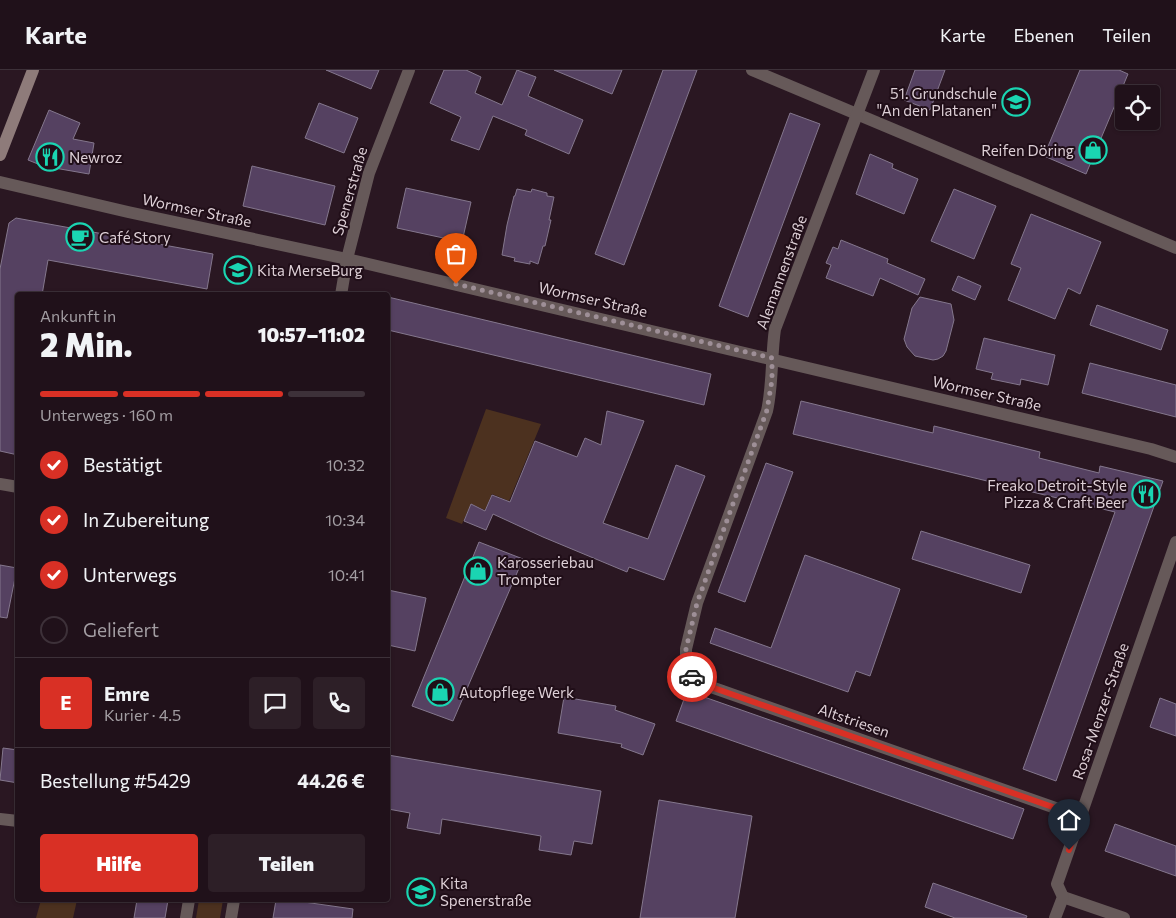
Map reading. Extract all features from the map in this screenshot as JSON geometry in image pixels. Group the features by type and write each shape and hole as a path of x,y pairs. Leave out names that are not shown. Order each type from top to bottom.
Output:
{"street":[{"path":"0,155 33,70"},
{"name":"Spenerstraße","path":"342,292 347,259 369,173 409,70"},
{"path":"752,70 1176,248"},
{"name":"Alemannenstraße","path":"697,603 767,410 772,380 772,358 776,329 874,70"},
{"name":"Wormser Straße","path":"0,182 128,212 347,259 772,358 1151,449 1176,457"},
{"path":"0,484 15,486"},
{"name":"Rosa-Menzer-Straße","path":"1055,918 1063,897 1057,884 1176,542"},
{"name":"Altstriesen","path":"697,603 686,649 686,667 694,681 1081,817"},
{"path":"0,819 15,821"},
{"path":"1063,897 1124,918"},
{"path":"186,918 189,902"},
{"path":"231,918 234,902"}],"shaded area":[{"path":"486,409 541,424 509,501 492,494 485,510 471,504 462,524 446,518"},
{"path":"40,902 77,902 73,918 36,918"},
{"path":"199,902 223,902 220,918 196,918"}],"building":[{"path":"326,70 379,70 371,89"},
{"path":"444,70 466,70 481,77 475,93 502,105 517,70 536,77 528,96 583,120 569,154 525,135 527,130 493,116 479,150 451,140 461,117 430,103"},
{"path":"554,70 622,70 612,94"},
{"path":"663,70 697,70 624,265 595,254"},
{"path":"915,70 945,70 930,110 904,100"},
{"path":"1080,70 1119,70 1128,74 1123,85 1115,85 1115,105 1086,174 1044,156"},
{"path":"319,103 358,118 344,153 305,138"},
{"path":"49,110 80,123 73,139 94,143 89,174 43,166 28,160"},
{"path":"790,113 820,124 748,317 719,306"},
{"path":"870,154 893,164 892,168 918,179 904,214 856,194"},
{"path":"252,166 335,186 325,225 243,206"},
{"path":"406,188 471,202 462,242 397,228"},
{"path":"517,189 531,192 532,189 554,197 545,246 543,246 538,264 530,261 530,264 514,261 515,258 502,255 507,225"},
{"path":"954,189 996,206 974,259 931,241"},
{"path":"1031,214 1101,242 1080,294 1068,288 1055,319 1008,300 1021,268 1011,264"},
{"path":"16,218 213,254 207,289 48,260 43,292 15,292 15,454 0,451 0,269 9,223"},
{"path":"841,240 888,259 887,263 925,279 918,295 880,278 873,296 826,278 831,265 826,263 833,247 838,249"},
{"path":"958,276 981,286 975,300 952,290"},
{"path":"390,297 711,374 704,405 390,330"},
{"path":"920,297 951,304 954,320 946,351 938,359 933,360 915,356 907,347 904,339 912,308"},
{"path":"1097,305 1168,330 1161,350 1090,325"},
{"path":"984,338 1055,355 1048,385 1021,379 1020,385 991,379 993,373 976,369"},
{"path":"1090,363 1176,385 1176,417 1082,393"},
{"path":"801,401 933,433 934,426 1040,452 1039,458 1099,473 1100,466 1163,481 1056,781 1023,769 1115,512 793,434"},
{"path":"607,411 644,421 603,523 648,539 676,465 705,476 664,580 629,567 627,572 493,514 486,530 464,521 471,504 485,511 492,495 510,502 535,441 577,457 585,438 601,445"},
{"path":"766,463 793,472 745,602 718,592"},
{"path":"921,531 1030,565 1021,593 912,559"},
{"path":"479,542 523,559 453,721 412,706"},
{"path":"805,555 900,589 870,676 856,671 848,692 710,643 715,628 771,648"},
{"path":"0,565 15,568 15,578 7,618 0,617"},
{"path":"390,590 426,598 415,651 390,645"},
{"path":"687,691 1024,809 1013,839 676,721"},
{"path":"564,697 616,706 615,710 655,724 643,755 621,747 622,744 558,733"},
{"path":"1160,698 1176,704 1176,736 1150,727"},
{"path":"3,748 15,750 15,782 0,780"},
{"path":"390,755 601,791 592,844 574,841 571,855 539,850 541,836 442,819 440,834 407,828 410,813 390,809"},
{"path":"659,800 752,816 735,918 640,918"},
{"path":"1115,824 1176,846 1176,876 1105,851"},
{"path":"933,883 1027,916 1026,918 955,918 925,907"},
{"path":"137,902 168,902 165,918 134,918"},
{"path":"276,902 304,902 353,909 352,918 273,918"}],"way so far":[{"path":"456,284 772,358 772,380 767,410 697,603 686,649 686,667 692,677"}],"place":[{"name":"51. Grundschule \"An den Platanen\"","path":"1016,102"},
{"name":"Reifen Döring","path":"1093,150"},
{"name":"Newroz","path":"50,157"},
{"name":"Café Story","path":"80,237"},
{"name":"Kita MerseBurg","path":"238,270"},
{"name":"Freako Detroit-Style Pizza & Craft Beer","path":"1146,494"},
{"name":"Karosseriebau Trompter","path":"478,571"},
{"name":"Autopflege Werk","path":"440,692"},
{"name":"Kita Spenerstraße","path":"421,892"}],"route":[{"path":"692,677 694,681 1081,817 1069,850"}]}
